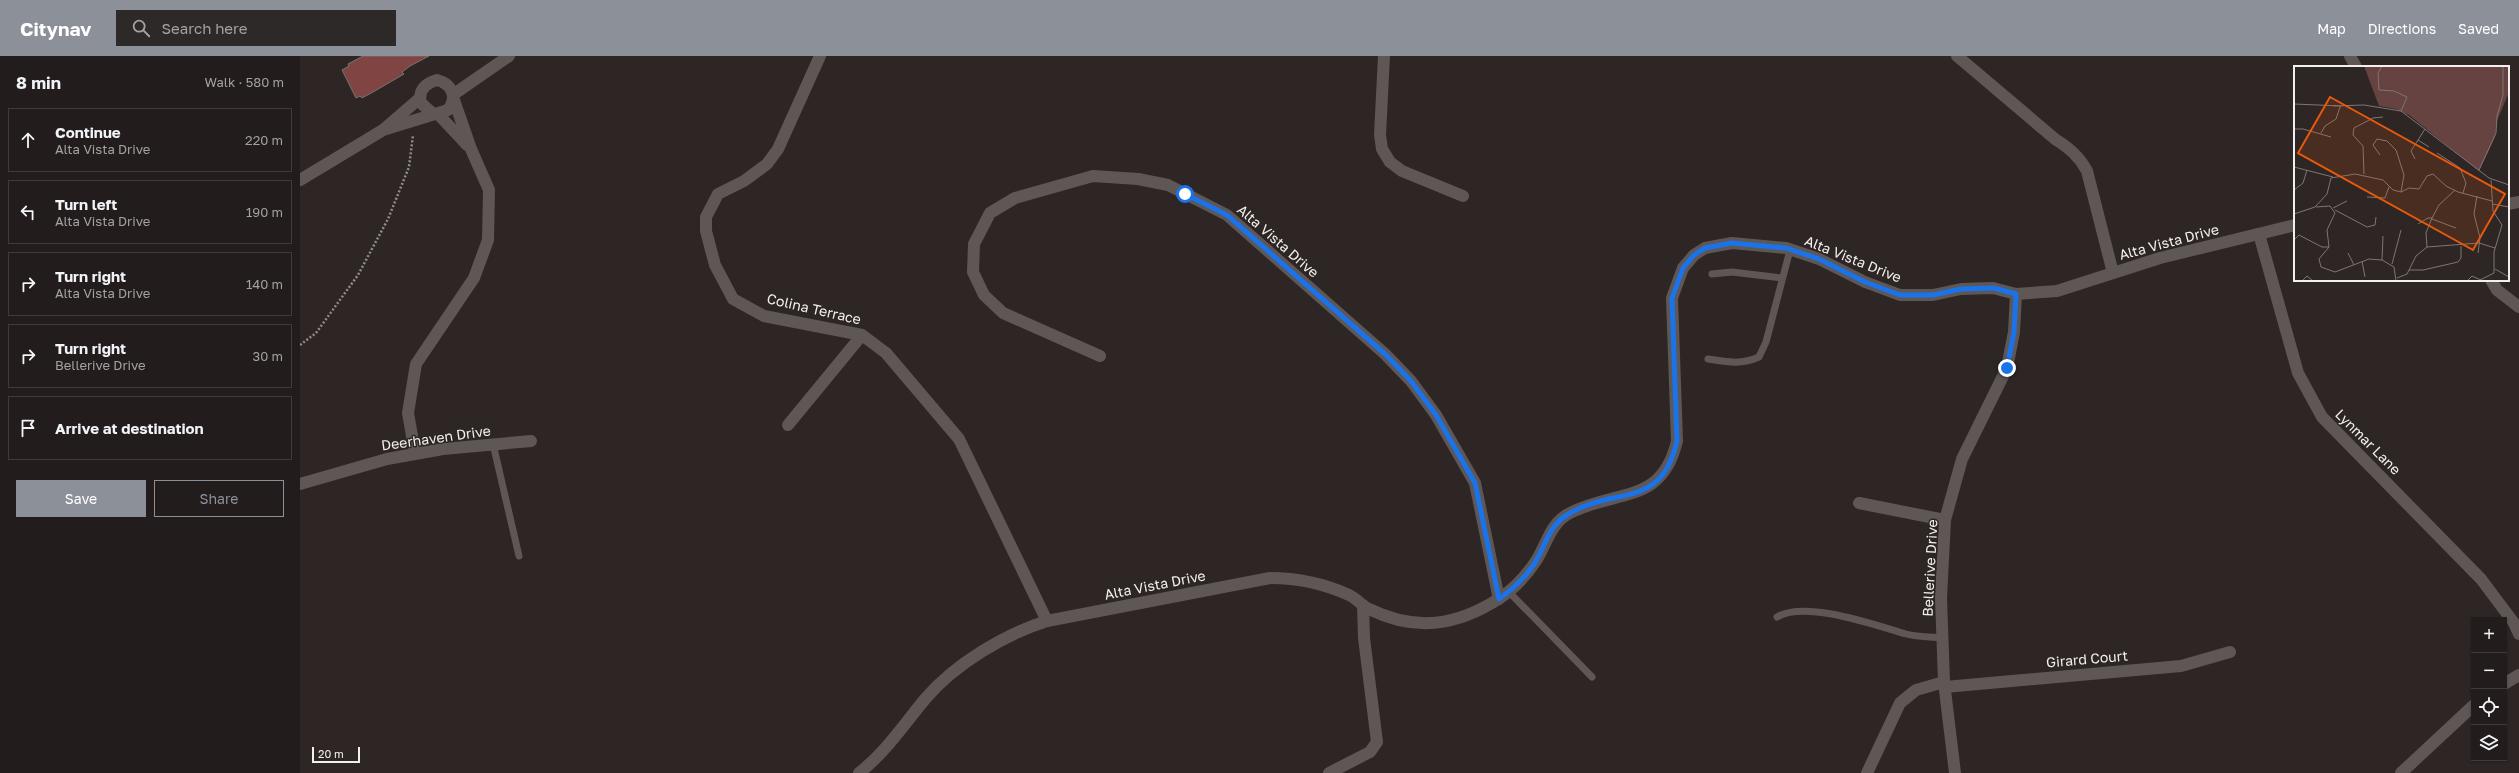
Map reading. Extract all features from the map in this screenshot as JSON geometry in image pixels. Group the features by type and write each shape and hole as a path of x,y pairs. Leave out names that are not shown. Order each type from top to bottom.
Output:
{"street":[{"path":"383,130 448,110 452,92 509,56"},
{"name":"Colina Terrace","path":"820,56 778,149 767,164 744,181 718,194 706,217 706,231 715,265 733,298 764,316 862,334 886,353 959,440 1047,621"},
{"path":"1384,56 1380,135 1382,149 1390,162 1402,171 1463,196"},
{"path":"1957,56 2055,139 2068,148 2082,162 2087,171 2112,273"},
{"path":"2350,56 2355,66"},
{"path":"300,180 383,130 420,98 423,88 431,81 437,80 452,92 470,149 489,190 488,240 474,278 416,364 408,413 415,454"},
{"path":"420,98 424,108 436,114 470,149"},
{"name":"Alta Vista Drive","path":"1100,356 1003,313 984,295 973,272 974,244 990,213 1015,198 1093,176 1138,179 1168,185 1227,215 1385,354 1411,381 1436,415 1475,483 1504,595"},
{"path":"2509,204 2519,202"},
{"name":"Alta Vista Drive","path":"859,773 876,759 927,697 962,663 1029,626 1047,621 1270,578 1295,578 1350,595 1363,605 1395,619 1417,624 1451,622 1504,595 1516,586 1536,560 1547,535 1566,515 1590,503 1638,493 1661,478 1674,455 1677,441 1672,298 1683,268 1694,255 1716,244 1749,244 1790,250 1819,259 1865,282 1900,295 1933,295 1961,289 1994,288 2016,294 2057,291 2160,258 2294,225"},
{"name":"Lynmar Lane","path":"2260,234 2298,373 2322,417 2481,578 2514,623 2519,634"},
{"path":"2491,281 2497,290 2519,307"},
{"name":"Bellerive Drive","path":"1955,773 1945,684 1942,638 1941,598 1946,520 1962,459 2007,368 2014,332 2016,294"},
{"path":"788,425 862,334"},
{"name":"Deerhaven Drive","path":"300,484 386,458 493,444 531,441"},
{"path":"1859,503 1946,520"},
{"path":"1329,773 1370,752 1377,742 1364,638 1363,605"},
{"name":"Girard Court","path":"1945,684 2181,666 2230,652"},
{"path":"2507,682 2519,675"},
{"path":"1867,773 1900,703 1916,690 1945,684"},
{"path":"2402,773 2471,708"}],"lane":[{"path":"1708,359 1734,364 1748,362 1759,357 1766,342 1790,250"},
{"path":"1712,274 1732,272 1782,278"},
{"path":"493,444 519,556"},
{"path":"1504,595 1592,676"},
{"path":"1777,617 1786,612 1803,611 1873,622 1907,634 1942,638"}],"path":[{"path":"300,345 316,333 358,275 388,219 408,167 414,137"}],"building":[{"path":"363,56 429,56 410,66 402,72 404,74 373,92 362,98 360,96 356,98 342,70 349,66 348,64"}],"route":[{"path":"1185,194 1227,215 1385,354 1411,381 1436,415 1475,483 1499,599 1516,586 1536,560 1547,535 1566,515 1590,503 1638,493 1661,478 1674,455 1677,441 1676,375 1672,298 1676,282 1683,268 1694,255 1705,248 1716,244 1732,243 1786,248 1819,259 1865,282 1900,295 1933,295 1961,289 1994,288 2016,294 2014,332 2007,368"}]}
